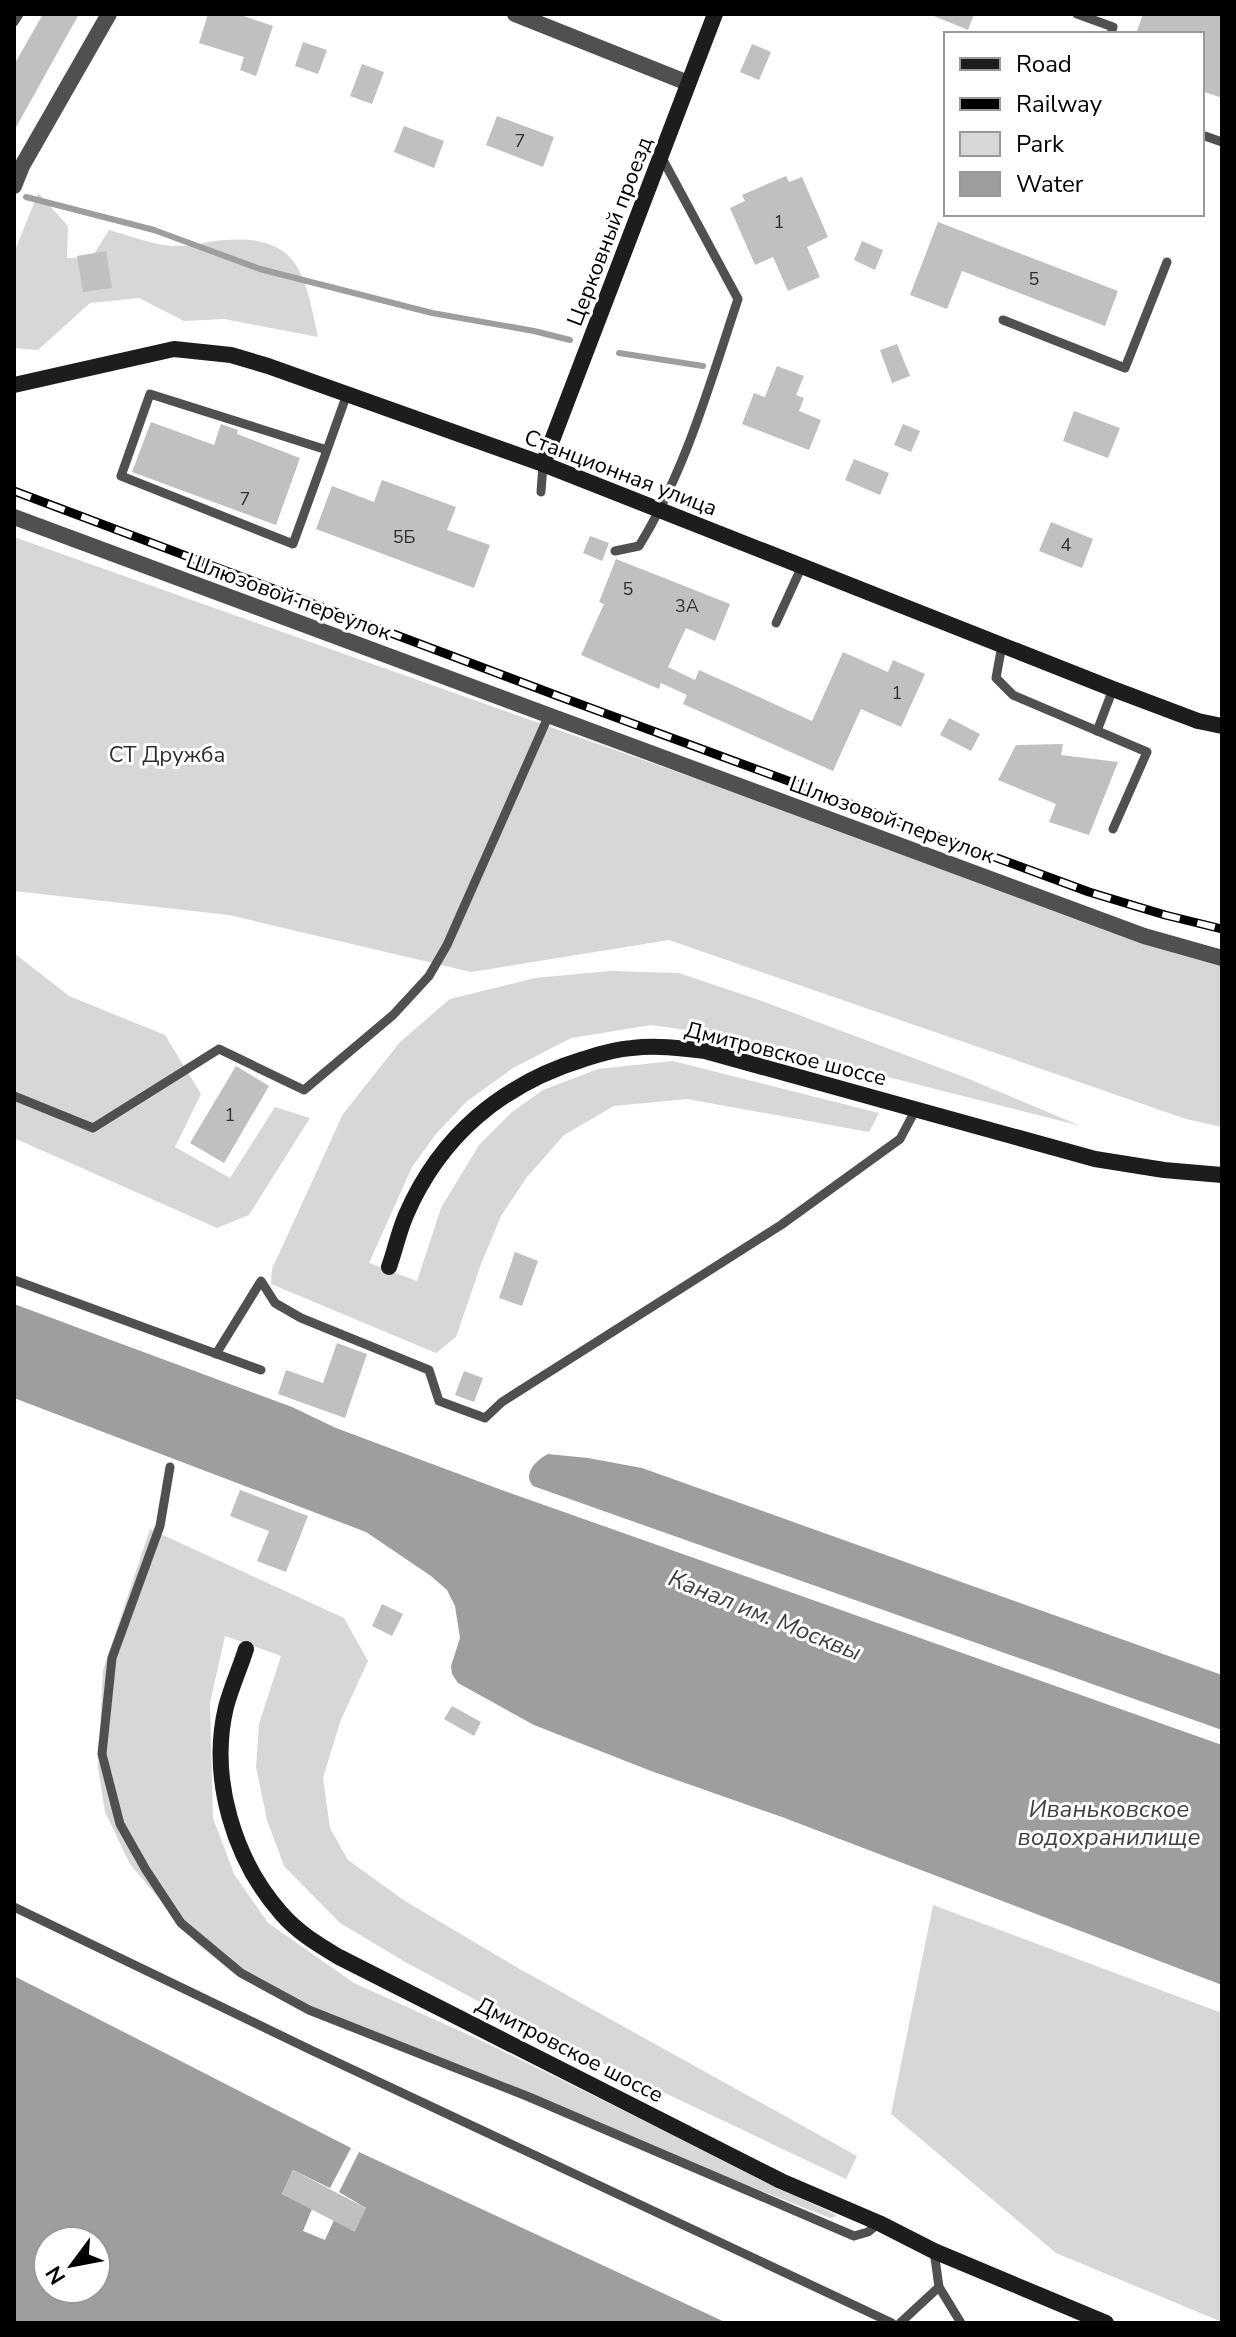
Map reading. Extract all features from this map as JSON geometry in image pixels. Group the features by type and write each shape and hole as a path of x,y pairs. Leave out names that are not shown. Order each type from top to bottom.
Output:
{"street":[{"path":"14,186 18,164 109,14"},
{"path":"515,14 688,83"},
{"name":"Церковный проезд","path":"543,464 715,14"},
{"name":"Станционная улица","path":"14,385 174,349 231,355 543,464 1113,689 1198,721 1222,726"},
{"name":"Шлюзовой переулок","path":"14,517 1144,936 1222,958"},
{"name":"Станционная улица","path":"1198,721 1222,735"},
{"name":"Дмитровское шоссе","path":"389,1267 406,1215 426,1177 446,1148 470,1122 493,1102 559,1066 629,1048 665,1046 705,1051 1095,1159 1222,1175"},
{"name":"Дмитровское шоссе","path":"246,1649 226,1708 221,1747 222,1781 243,1854 282,1915 308,1938 339,1957 781,2181 879,2223 934,2251 1106,2323"}],"lane":[{"path":"14,22 19,14"},
{"path":"1077,14 1113,27 1112,32"},
{"path":"615,551 639,546 661,510 697,424 738,299 661,157"},
{"path":"1003,320 1125,368 1167,262"},
{"path":"327,450 150,394 121,476 293,544 327,450 347,394"},
{"path":"541,492 543,464"},
{"path":"776,623 802,566"},
{"path":"1002,645 996,678 1013,695 1147,752 1113,829"},
{"path":"1097,731 1113,689"},
{"path":"14,1096 93,1128 219,1049 304,1090 393,1015 429,976 447,945 548,717"},
{"path":"216,1354 261,1281 275,1303 301,1318 429,1370 439,1401 485,1418 502,1402 793,1216 900,1139 916,1109"},
{"path":"14,1280 261,1370"},
{"path":"170,1467 160,1526 112,1658 102,1754 120,1824 181,1923 241,1973 309,2010 529,2097 854,2236 868,2232 879,2223"},
{"path":"14,1907 892,2323"},
{"path":"934,2251 939,2287 961,2323"},
{"path":"900,2323 939,2287"}],"green space":[{"path":"38,193 68,226 67,258 92,257 109,230 168,246 225,240 269,244 295,263 303,278 318,337 224,319 184,321 139,298 90,303 38,350 14,348 14,253"},
{"name":"СТ Дружба","path":"14,537 1222,965 1222,1127 1186,1119 669,940 471,972 229,915 14,891"},
{"path":"14,953 69,996 165,1035 201,1094 175,1147 230,1178 275,1107 310,1118 249,1215 217,1228 14,1138"},
{"path":"610,971 679,973 964,1077 1081,1126 723,1035 651,1025 571,1038 513,1068 466,1102 436,1134 412,1167 369,1263 417,1281 441,1208 479,1145 512,1112 543,1090 598,1069 673,1061 879,1113 869,1132 687,1099 614,1106 564,1135 527,1177 501,1216 456,1337 436,1353 271,1284 272,1269 343,1114 400,1042 450,999 535,978"},
{"path":"150,1529 344,1618 368,1661 340,1722 323,1778 330,1828 348,1860 405,1901 518,1968 857,2156 846,2179 530,2029 340,1923 284,1866 267,1820 256,1767 259,1724 281,1656 225,1636 210,1703 213,1818 234,1874 268,1923 354,1983 482,2041 838,2216 830,2218 325,2020 234,1974 196,1943 130,1864 105,1812 98,1767 103,1670"},
{"path":"933,1905 1222,2013 1222,2322 1056,2253 891,2114"}],"water":[{"name":"Иваньковское водохранилище","path":"14,1304 292,1407 336,1428 499,1489 1222,1745 1222,1985 534,1725 458,1683 451,1666 460,1638 455,1606 447,1590 366,1532 14,1398"},
{"path":"548,1454 642,1468 1222,1675 1222,1730 533,1486 530,1472"},
{"path":"14,1976 359,2152 727,2323 14,2323"}],"pier":[{"path":"351,2148 359,2152 339,2192 366,2208 334,2220 325,2240 303,2231 312,2209 282,2194 293,2170 330,2188"}],"building":[{"path":"43,14 79,14 14,131 14,65"},
{"path":"208,14 238,14 273,26 256,76 240,70 244,57 199,43"},
{"path":"929,14 974,14 968,30"},
{"path":"1143,14 1222,14 1222,98 1204,92 1204,32 1137,32"},
{"path":"303,42 327,50 318,74 295,66"},
{"path":"752,44 771,52 759,80 740,72"},
{"path":"362,64 384,72 372,104 350,96"},
{"path":"497,116 554,137 543,167 486,145"},
{"path":"404,126 444,141 434,168 394,152"},
{"path":"786,176 789,182 802,177 828,237 807,247 820,277 788,291 773,257 755,265 730,208 745,201 742,195"},
{"path":"938,222 1118,291 1105,326 962,271 947,309 910,295"},
{"path":"862,241 883,250 875,270 854,260"},
{"path":"106,251 112,288 83,292 77,256"},
{"path":"897,344 910,376 892,383 880,350"},
{"path":"777,366 804,376 796,395 804,398 799,411 821,420 809,450 742,424 754,393 765,397"},
{"path":"1074,411 1120,428 1108,458 1063,441"},
{"path":"151,422 214,445 221,424 238,430 237,434 300,458 276,525 132,472"},
{"path":"903,424 920,431 911,452 894,445"},
{"path":"854,459 889,473 880,495 845,480"},
{"path":"382,480 456,507 447,530 490,545 474,588 316,529 332,486 374,502"},
{"path":"1051,522 1093,539 1082,568 1039,551"},
{"path":"590,536 609,543 602,561 583,553"},
{"path":"616,559 730,604 715,641 686,628 668,667 695,680 699,670 812,721 843,652 888,672 893,660 925,674 901,727 861,709 833,771 683,704 687,695 661,683 659,689 581,655 604,604 599,602"},
{"path":"949,718 980,734 971,751 940,735"},
{"path":"1063,744 1061,755 1118,762 1089,835 1049,822 1056,804 998,780 1016,745"},
{"path":"236,1066 269,1086 224,1163 190,1143"},
{"path":"515,1252 538,1261 522,1306 499,1298"},
{"path":"337,1343 367,1354 345,1418 278,1394 286,1370 323,1383"},
{"path":"464,1371 483,1378 474,1402 455,1395"},
{"path":"240,1490 308,1516 286,1572 257,1561 269,1531 230,1516"},
{"path":"382,1604 403,1614 392,1636 372,1626"},
{"path":"452,1706 481,1722 474,1736 444,1719"},
{"path":"293,2170 366,2208 355,2232 282,2194"}],"waterway":[{"path":"26,197 154,230 260,269 432,313 570,340"},
{"path":"619,353 703,366"}],"railway":[{"path":"14,491 1089,892 1222,929"}],"water label":[{"name":"Канал им. Москвы","path":"765,1615"}]}
